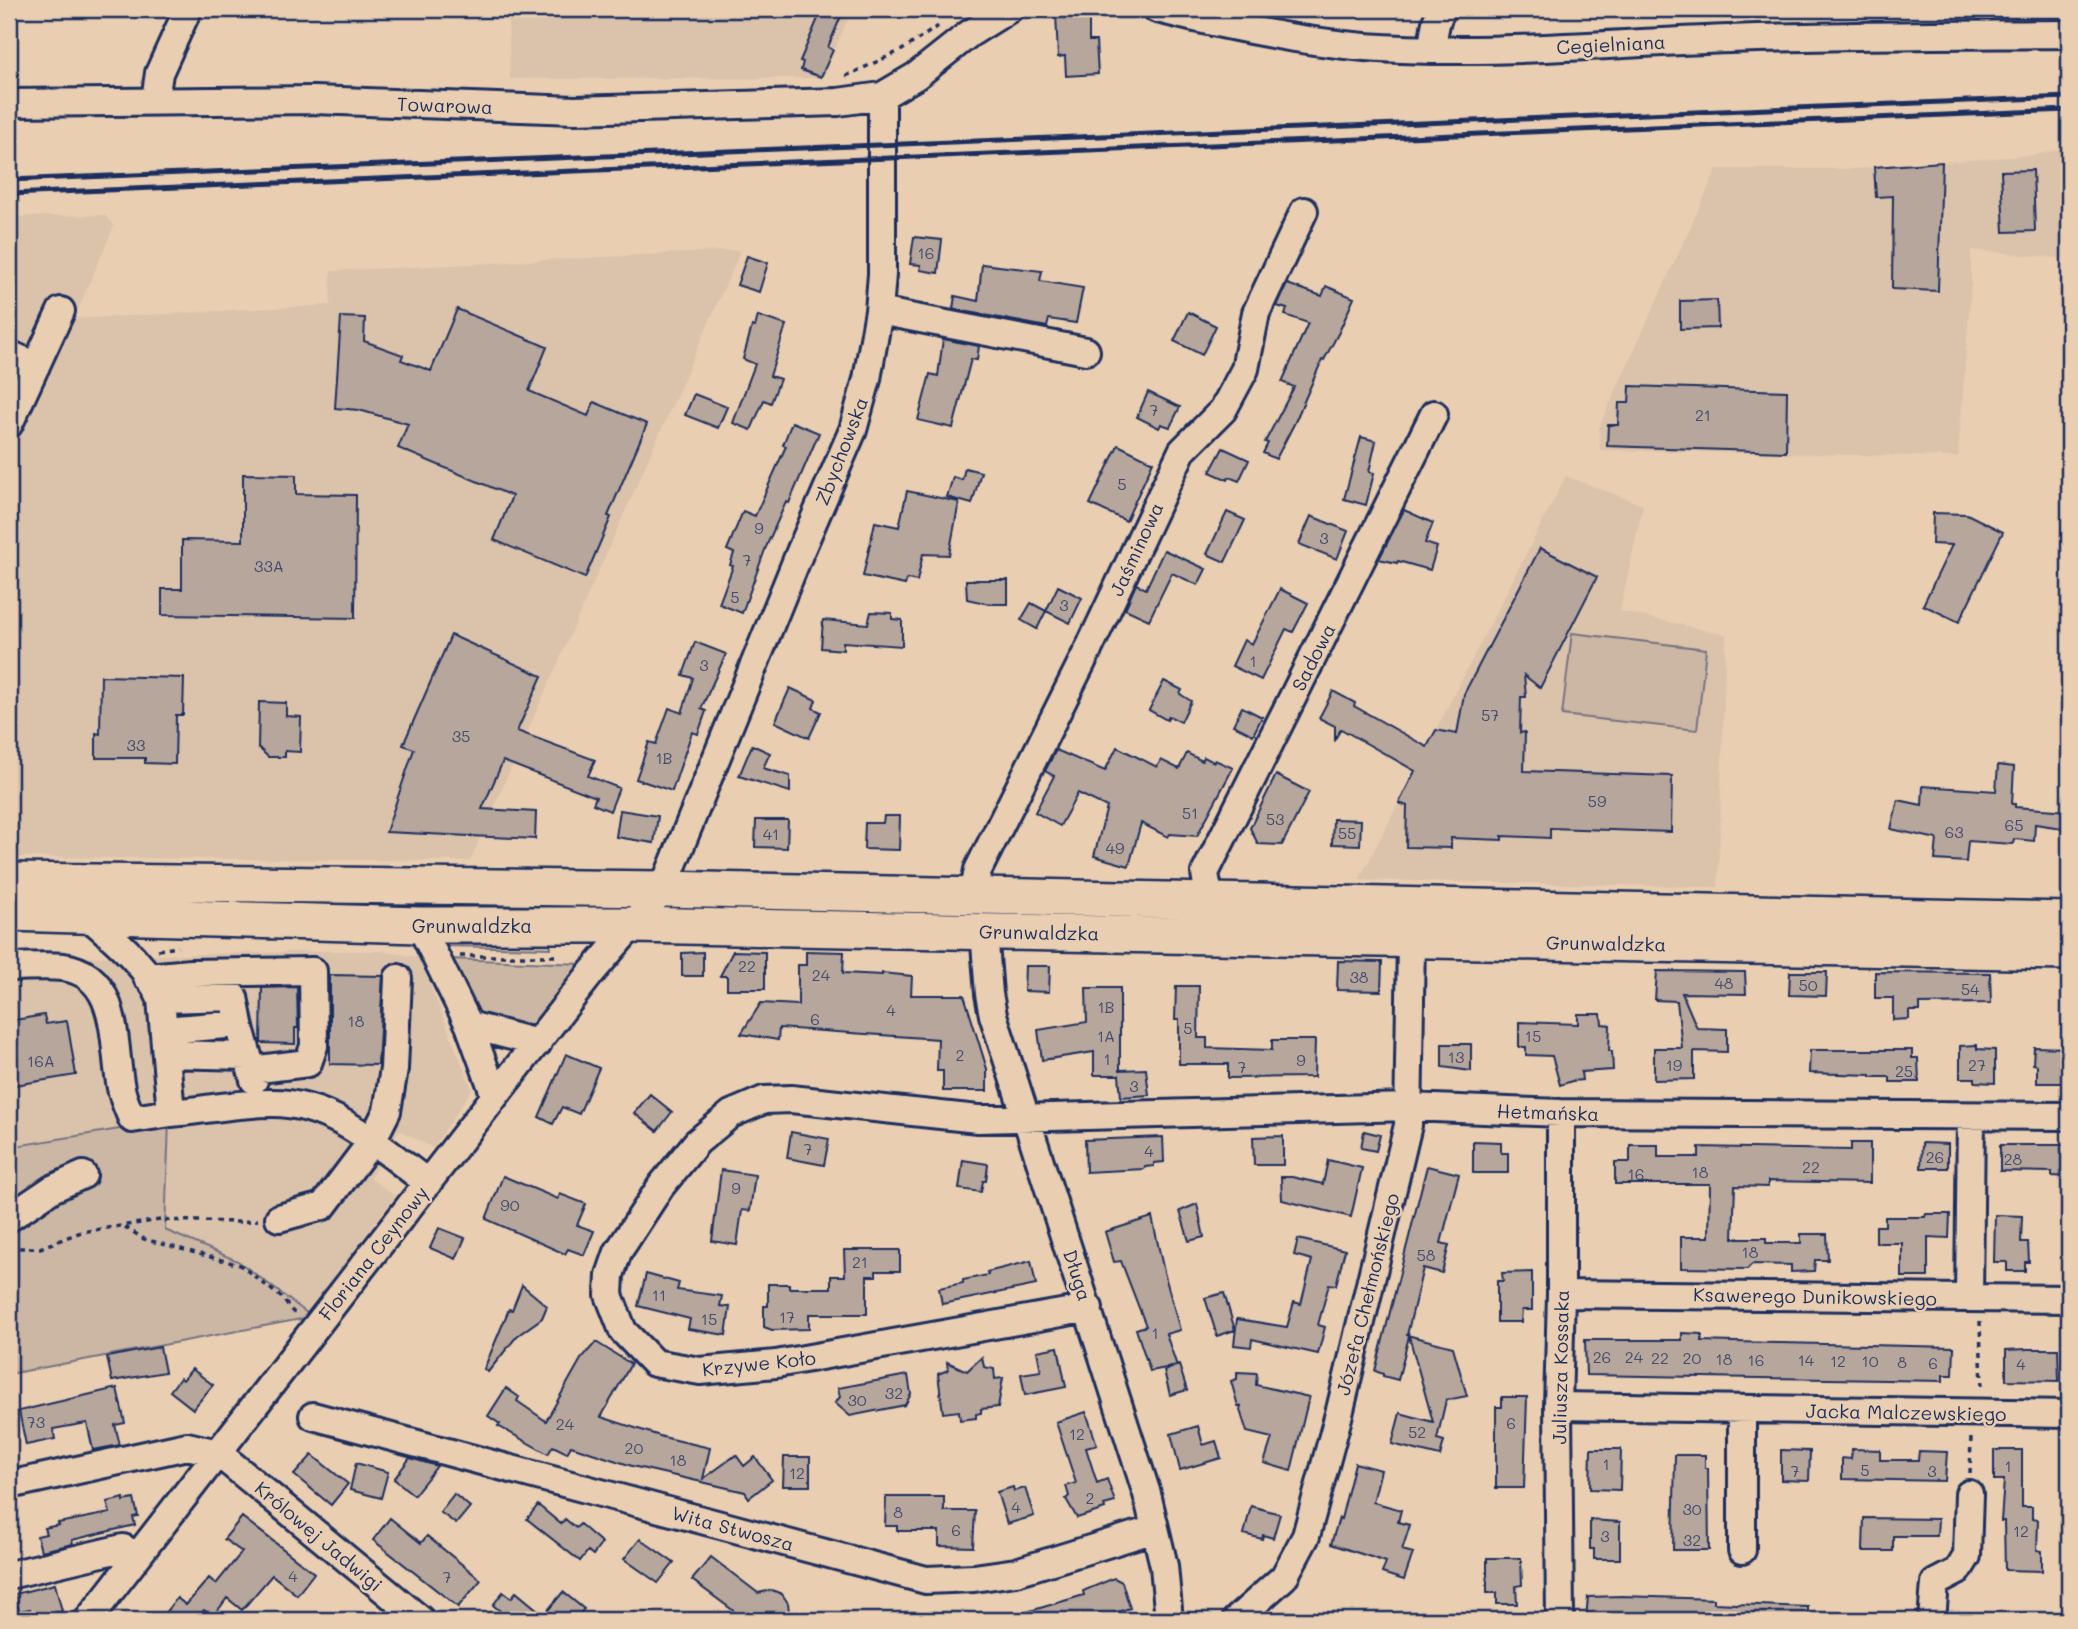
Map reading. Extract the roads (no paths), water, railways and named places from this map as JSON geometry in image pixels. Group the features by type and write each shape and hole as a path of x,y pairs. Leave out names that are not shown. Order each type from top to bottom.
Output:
{"main road":[{"name":"Grunwaldzka","path":"9,881 663,889 2069,920"},
{"name":"Grunwaldzka","path":"9,913 88,915 427,941 632,925 2069,952"}],"street":[{"path":"155,100 159,73 188,9"},
{"path":"882,96 916,76 969,34 1009,9"},
{"name":"Cegielniana","path":"1157,9 1292,38 1364,47 1432,50 1787,37 2069,34"},
{"path":"1432,50 1435,26 1439,12 1443,9"},
{"name":"Towarowa","path":"9,103 314,100 575,110 838,102 882,96"},
{"name":"Zbychowska","path":"663,889 800,552 853,430 867,379 879,311 882,274 882,96"},
{"name":"Jaśminowa","path":"973,895 978,870 1091,644 1182,451 1223,410 1245,369 1256,313 1304,211"},
{"path":"9,424 61,311"},
{"path":"879,311 1086,351"},
{"path":"9,354 36,366"},
{"name":"Sadowa","path":"1210,902 1205,873 1434,414"},
{"name":"Floriana Ceynowy","path":"88,1620 495,1096 663,889"},
{"path":"88,915 128,952 154,988 165,1042 171,1113"},
{"name":"Długa","path":"984,931 993,1016 1147,1494 1164,1566 1169,1620"},
{"name":"Józefa Chełmońskiego","path":"1236,1620 1284,1577 1306,1536 1339,1410 1405,1138 1409,1107 1411,939"},
{"path":"427,941 470,1025 495,1096"},
{"path":"9,967 63,967 92,979 108,1002 121,1090 132,1119 274,1103 313,1109 344,1122 428,1183"},
{"path":"154,988 234,984 313,971 314,1046 308,1063 249,1063 165,1042"},
{"path":"279,1218 323,1206 372,1141 387,1111 394,1069 398,978"},
{"path":"234,984 240,1024 260,1104"},
{"path":"165,1042 240,1024"},
{"path":"470,1025 538,1043"},
{"name":"Krzywe Koło","path":"1027,1118 978,1119 791,1099 764,1100 732,1114 698,1142 661,1186 618,1252 610,1275 609,1295 623,1331 654,1363 700,1371 776,1364 1089,1308"},
{"name":"Hetmańska","path":"1027,1118 1409,1107 1561,1113 2069,1116"},
{"name":"Juliusza Kossaka","path":"1560,1620 1558,1406 1561,1113"},
{"path":"1971,1116 1975,1298"},
{"path":"9,1218 52,1189 83,1175"},
{"name":"Ksawerego Dunikowskiego","path":"1561,1294 2069,1299"},
{"name":"Jacka Malczewskiego","path":"1558,1406 2069,1414"},
{"path":"1742,1409 1742,1550"},
{"name":"Wita Stwosza","path":"313,1416 926,1580 974,1578 1016,1572 1155,1529"},
{"path":"9,1485 187,1446 218,1453"},
{"name":"Królowej Jadwigi","path":"218,1453 421,1620"},
{"path":"1932,1620 1934,1583 1958,1571 1967,1556 1969,1494"},
{"path":"9,1575 123,1548 137,1556"}],"railway":[{"path":"9,180 2069,97"},
{"path":"9,194 2069,110"}]}
